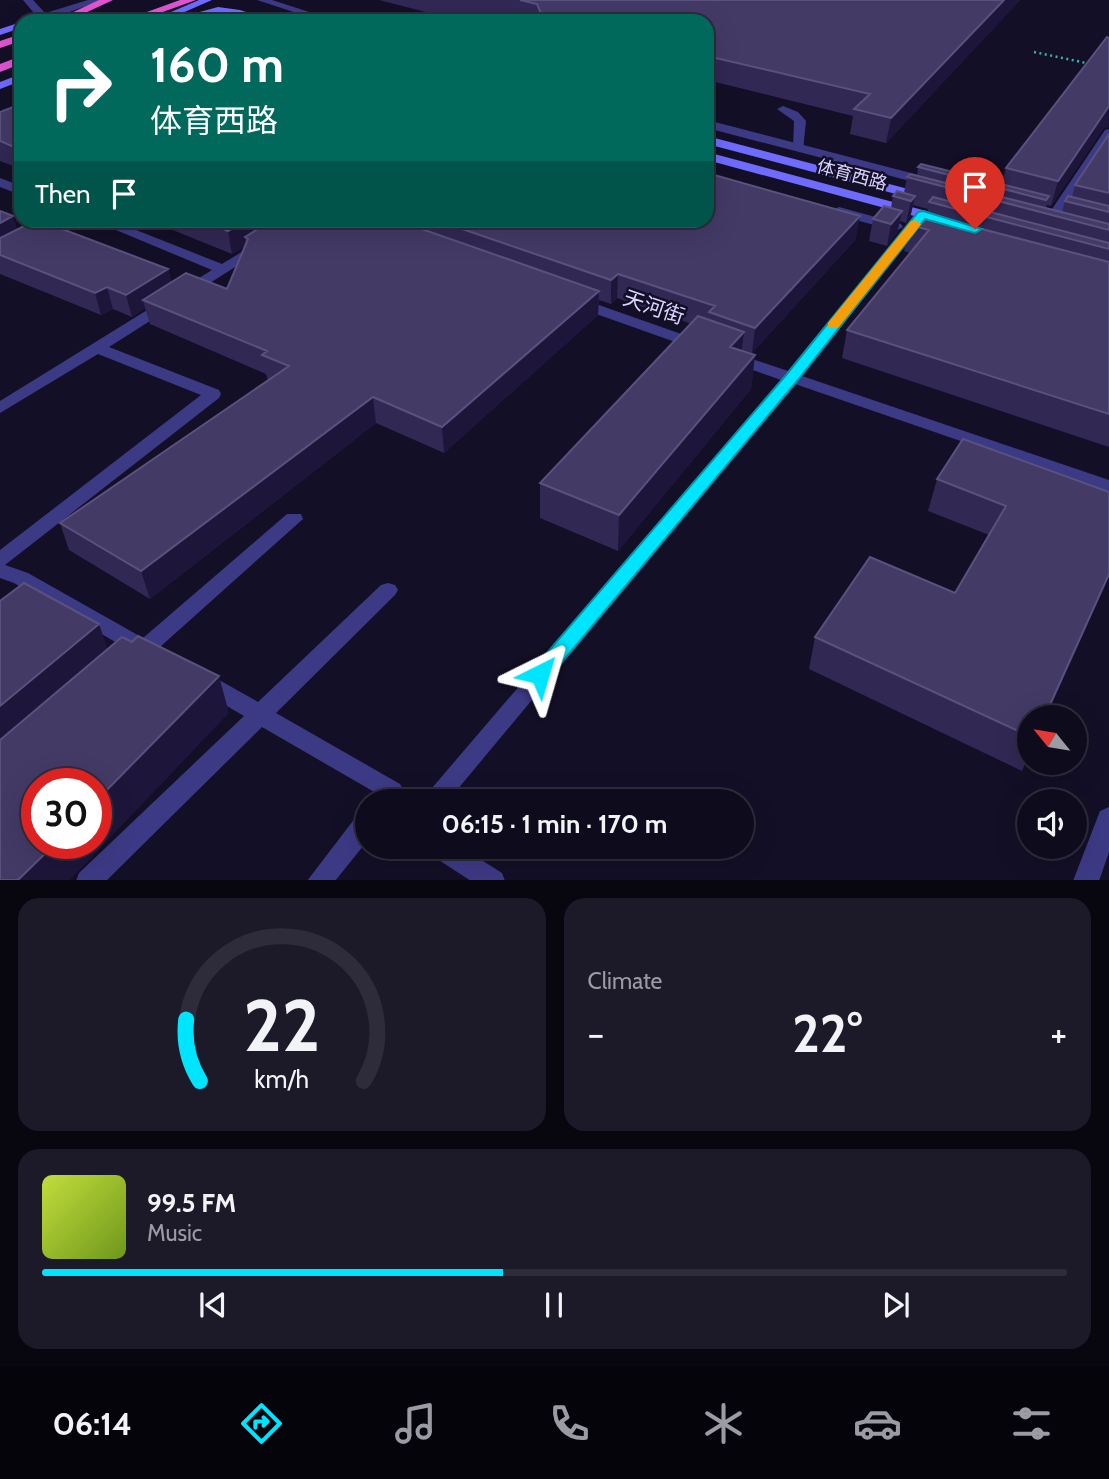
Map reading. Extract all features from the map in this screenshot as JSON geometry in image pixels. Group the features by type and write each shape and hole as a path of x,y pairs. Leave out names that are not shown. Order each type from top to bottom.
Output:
{"highway":[{"path":"75,14 108,0"},
{"path":"149,14 191,0"}],"main road":[{"path":"172,14 207,0"},
{"path":"251,0 268,14"},
{"path":"200,14 225,8 251,14"},
{"name":"体育西路","path":"714,142 937,201"},
{"name":"体育西路","path":"714,158 948,222"}],"street":[{"path":"56,14 98,0"},
{"path":"262,0 309,14"},
{"path":"43,14 48,4"},
{"path":"783,109 794,114 800,121 799,148"},
{"path":"714,126 948,186"},
{"path":"1045,230 1109,133"},
{"path":"820,205 916,232"},
{"path":"443,789 916,232 923,215"},
{"path":"0,257 54,228"},
{"path":"118,228 222,269"},
{"path":"0,408 268,241"},
{"name":"天河街","path":"555,295 1109,486"},
{"path":"0,560 213,394 96,348"},
{"path":"126,665 294,519"},
{"path":"0,571 22,578 389,789"},
{"path":"88,880 388,590"},
{"path":"1086,880 1109,818"},
{"path":"319,880 355,837"},
{"path":"459,859 493,880"}],"path":[{"path":"1034,52 1096,65"}],"building":[{"path":"520,0 1004,0 891,118 854,109 870,94 714,58 714,14 541,14 537,4"},
{"path":"1107,37 1109,106 1058,181 1006,168"},
{"path":"14,107 14,147 0,141 0,112"},
{"path":"1109,134 1109,193 1075,185"},
{"path":"921,164 1049,196 1046,200 918,167"},
{"path":"910,174 1109,224 1109,230 907,177"},
{"path":"714,175 860,216 755,328 709,312 715,306 618,274 611,280 459,228 714,228"},
{"path":"897,191 915,196 911,201 893,196"},
{"path":"1068,196 1109,206 1109,212 1065,201"},
{"path":"933,197 1109,243 1109,249 929,202"},
{"path":"884,206 902,211 891,224 873,219"},
{"path":"0,211 13,216 0,223"},
{"path":"920,213 1109,262 1109,414 847,330 929,230 910,225"},
{"path":"20,228 60,228 168,269 126,295 107,287 95,293 0,255 0,238"},
{"path":"259,228 419,228 599,291 442,427 373,397 141,571 60,523 289,366 262,355 267,351 143,300 186,273 227,289 248,239 245,237"},
{"path":"698,316 744,332 730,347 755,355 619,515 540,483"},
{"path":"963,439 1109,492 1109,574 1050,705 1017,705 1017,730 815,637 870,557 955,593 1006,506 937,479"},
{"path":"24,583 99,624 0,706 0,601"},
{"path":"138,636 219,676 112,785 112,768 21,768 21,859 40,859 18,880 0,880 0,740 122,637 132,642"}],"slow traffic":[{"path":"833,326 915,224"}],"route":[{"path":"540,674 791,378 923,215 975,229"}]}
